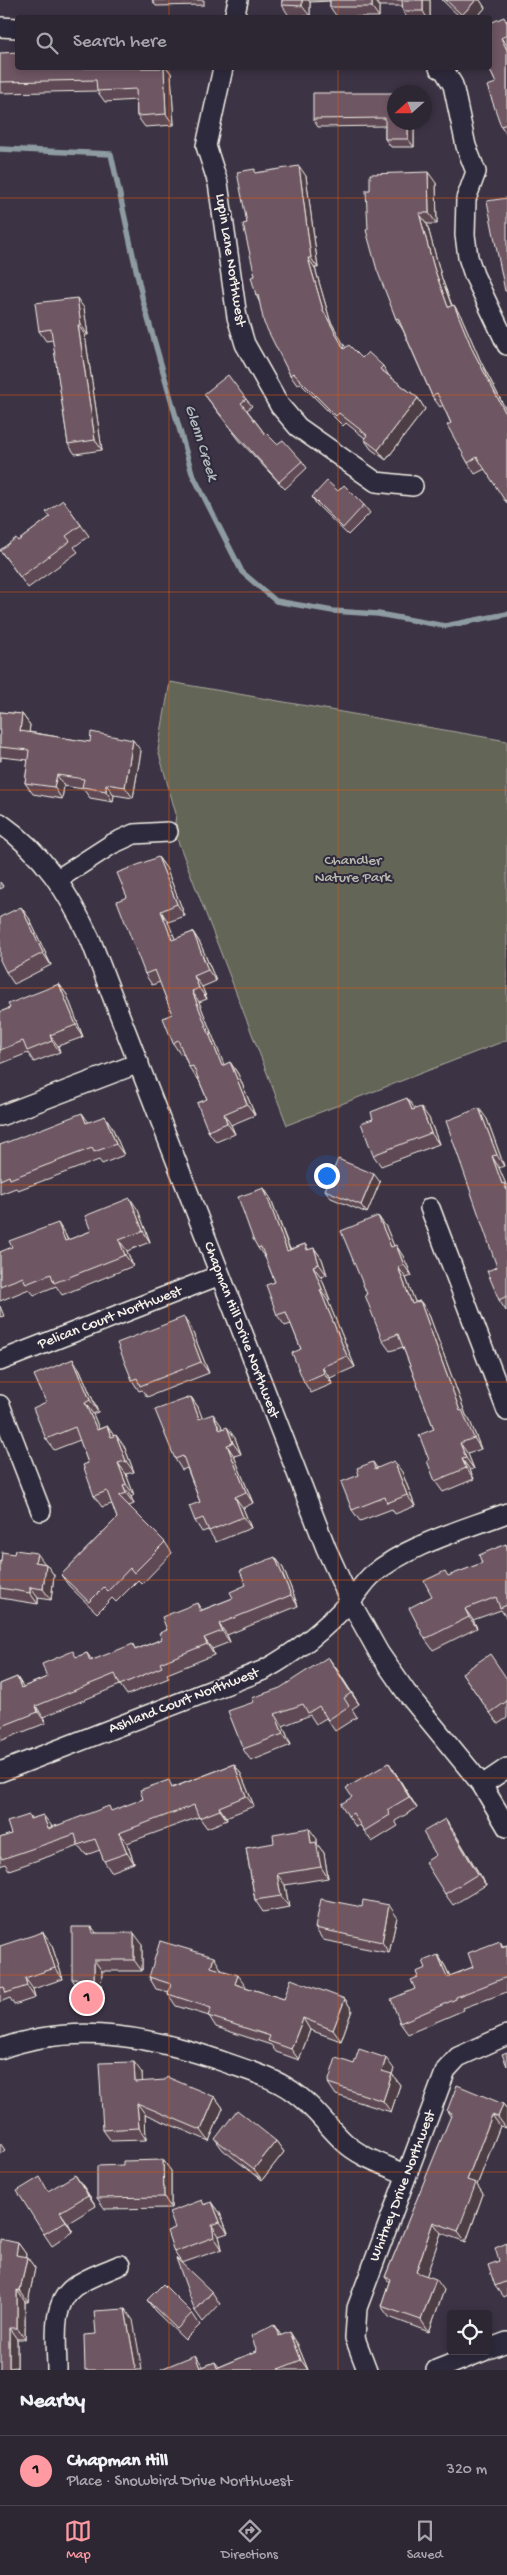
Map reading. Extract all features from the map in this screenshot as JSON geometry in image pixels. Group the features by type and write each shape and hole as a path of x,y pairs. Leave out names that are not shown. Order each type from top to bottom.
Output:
{"street":[{"path":"235,15 238,0"},
{"path":"0,27 15,28"},
{"name":"Lupin Lane Northwest","path":"223,70 206,146 218,183 236,318 245,344 280,406 298,427 376,482 413,486"},
{"path":"444,70 453,85 466,146 476,172 466,199 465,235 468,257 474,275 507,345"},
{"name":"Chapman Hill Drive Northwest","path":"0,823 34,852 58,879 91,941 326,1548 350,1601 379,1653 406,1692 482,1785 507,1827"},
{"path":"58,879 112,844 134,834 168,832"},
{"path":"0,1116 139,1063"},
{"path":"430,1208 507,1412"},
{"name":"Pelican Court Northwest","path":"0,1361 220,1275"},
{"path":"0,1405 41,1511"},
{"name":"Ashland Court Northwest","path":"0,1772 264,1670 301,1648 350,1601 371,1576 391,1562 415,1549 507,1513"},
{"path":"482,1785 507,1768"},
{"path":"0,2049 51,2036 84,2033 126,2036 158,2042 202,2054 257,2074 291,2090 311,2106 345,2143 363,2156 407,2175"},
{"name":"Whitney Drive Northwest","path":"367,2370 355,2338 357,2308 446,2070 458,2057 507,2034"},
{"path":"58,2370 57,2319 62,2300 74,2287 120,2265"},
{"path":"492,2348 507,2342"},
{"path":"436,2370 474,2355"}],"green space":[{"name":"Chandler Nature Park","path":"170,682 507,741 507,1040 287,1125 174,831 176,814 158,750"}],"building":[{"path":"282,0 302,0 302,6 282,5"},
{"path":"330,0 372,0 372,7 330,7"},
{"path":"402,0 423,0 423,11 403,11"},
{"path":"446,0 476,0 462,15"},
{"path":"504,17 507,23 507,35 501,38 507,50 507,124 501,126 487,86 496,83 490,70 492,70 492,22"},
{"path":"15,52 15,70 164,70 166,114 137,116 136,89 97,91 96,80 0,82 0,53"},
{"path":"313,93 387,93 387,130 408,130 408,139 385,139 385,118 313,119"},
{"path":"299,166 311,258 308,258 323,310 344,349 349,345 362,358 368,352 383,366 380,369 418,398 378,450 364,439 367,435 339,413 336,416 293,373 290,375 264,323 258,295 256,295 251,277 255,276 243,224 247,223 237,172 255,169 255,173"},
{"path":"428,172 429,213 419,213 434,268 448,307 454,305 473,351 507,416 507,500 505,501 477,457 468,463 447,425 451,423 437,393 432,396 398,318 396,319 377,270 366,230 368,229 366,190 370,190 370,174"},
{"path":"507,198 507,291 505,291 487,201"},
{"path":"77,298 81,325 78,325 95,440 68,444 51,329 39,331 35,303"},
{"path":"228,375 246,399 241,403 265,434 277,444 283,440 302,461 279,482 235,433 204,394"},
{"path":"327,481 338,491 344,485 364,505 343,528 312,497"},
{"path":"63,500 81,525 66,536 70,541 20,577 0,550 16,538 18,541 50,517 46,512"},
{"path":"0,712 22,714 20,731 90,742 91,732 133,740 125,787 106,784 106,791 82,787 84,779 57,775 54,787 25,783 29,750 0,747"},
{"path":"158,857 177,904 161,911 172,940 193,932 208,970 194,976 199,988 192,991 222,1066 230,1062 247,1104 224,1114 227,1123 208,1131 197,1103 207,1099 193,1066 189,1067 178,1040 173,1043 163,1018 172,1014 155,970 145,974 117,901 127,897 117,873"},
{"path":"21,907 43,953 6,972 0,960 0,917"},
{"path":"59,984 76,1025 50,1035 52,1041 27,1051 23,1041 0,1050 0,1012 10,1008 8,1004"},
{"path":"407,1098 412,1110 421,1107 431,1133 373,1155 361,1123 373,1119 371,1112"},
{"path":"479,1108 497,1155 492,1156 502,1184 504,1183 507,1191 507,1296 499,1300 487,1271 497,1267 446,1121"},
{"path":"82,1113 86,1123 105,1116 116,1144 94,1152 92,1148 10,1179 9,1176 0,1180 0,1145"},
{"path":"338,1159 374,1174 361,1205 325,1190"},
{"path":"264,1188 287,1251 305,1244 307,1250 314,1248 319,1264 313,1266 322,1289 320,1290 347,1356 322,1367 324,1373 304,1382 292,1353 301,1349 286,1312 277,1315 266,1285 275,1282 261,1247 258,1248 253,1239 238,1197"},
{"path":"130,1198 143,1231 119,1240 125,1255 54,1283 51,1274 26,1284 23,1277 0,1286 0,1252 12,1247 9,1241 58,1223 65,1241 91,1231 85,1216"},
{"path":"378,1216 391,1247 396,1245 404,1265 398,1267 412,1304 420,1301 460,1411 462,1410 474,1438 460,1443 466,1458 462,1459 466,1468 435,1481 419,1435 434,1429 398,1334 382,1340 365,1295 367,1294 341,1231"},
{"path":"184,1317 201,1362 140,1386 137,1378 132,1380 117,1343"},
{"path":"73,1359 90,1400 85,1403 97,1430 107,1426 111,1437 116,1435 126,1461 118,1463 126,1484 123,1486 126,1493 119,1496 165,1542 134,1573 130,1568 108,1591 104,1587 89,1602 61,1575 117,1518 107,1491 94,1496 83,1465 88,1463 75,1427 46,1439 33,1408 46,1402 34,1375"},
{"path":"191,1397 199,1419 213,1414 220,1430 227,1427 233,1443 227,1445 246,1492 235,1497 243,1517 209,1531 203,1518 195,1521 189,1506 200,1502 183,1456 175,1459 155,1410"},
{"path":"394,1461 407,1495 387,1503 385,1497 352,1510 341,1482 359,1475 357,1468 373,1462 375,1469"},
{"path":"506,1544 507,1605 500,1608 496,1597 465,1609 469,1617 425,1639 409,1608 432,1596 424,1581 445,1571 448,1576 482,1563 479,1555"},
{"path":"15,1550 37,1553 35,1562 46,1564 43,1589 30,1587 30,1593 0,1588 2,1552 14,1554"},
{"path":"275,1557 291,1595 219,1624 222,1631 204,1638 207,1644 160,1663 162,1667 120,1685 115,1674 36,1706 38,1712 0,1727 0,1684 17,1677 21,1688 47,1677 42,1664 73,1651 76,1657 87,1653 90,1661 133,1644 135,1650 162,1639 159,1633 167,1630 162,1617 197,1603 200,1611 233,1598 230,1592 246,1585 240,1571"},
{"path":"490,1654 507,1679 507,1701 490,1713 462,1673"},
{"path":"328,1657 351,1693 344,1698 349,1706 328,1720 319,1706 308,1713 303,1704 275,1714 283,1734 243,1749 228,1711 254,1702 252,1698 280,1688"},
{"path":"389,1763 409,1797 387,1810 390,1815 364,1831 353,1813 348,1816 341,1804 352,1797 346,1788"},
{"path":"234,1764 246,1796 219,1807 220,1810 199,1818 194,1805 119,1833 127,1853 104,1861 95,1839 78,1845 75,1834 2,1859 0,1855 0,1838 11,1834 7,1822 29,1815 30,1819 43,1815 48,1829 109,1806 111,1811 143,1799 140,1790 169,1780 172,1788"},
{"path":"445,1819 478,1874 445,1894 425,1862 436,1855 423,1832"},
{"path":"309,1828 311,1843 316,1842 321,1867 277,1874 281,1896 255,1900 246,1848 274,1843 273,1834"},
{"path":"321,1899 362,1907 363,1900 389,1905 382,1942 315,1928"},
{"path":"72,1927 92,1927 92,1933 134,1933 134,1960 94,1960 94,1980 72,1979"},
{"path":"43,1932 55,1968 25,1978 27,1986 6,1993 4,1987 0,1988 0,1946"},
{"path":"160,1941 214,1957 211,1967 238,1975 235,1984 284,1999 291,1979 345,1999 333,2030 303,2018 291,2049 268,2041 270,2036 208,2016 211,2008 168,1994 171,1984 149,1977"},
{"path":"500,1941 502,1947 507,1945 507,1977 456,1997 456,1999 400,2023 391,1999 415,1989 411,1980 418,1977 416,1972 426,1968 423,1961 438,1955 447,1977 473,1967 468,1953"},
{"path":"359,2049 386,2058 382,2071 392,2074 383,2101 328,2083 336,2058 354,2064"},
{"path":"507,2052 507,2066 502,2054"},
{"path":"134,2062 135,2082 165,2080 167,2077 215,2097 201,2130 137,2103 139,2128 103,2130 99,2063"},
{"path":"457,2085 503,2104 498,2117 492,2115 467,2180 476,2183 458,2231 433,2222 416,2272 436,2279 421,2320 381,2306 390,2279 385,2277 452,2113 447,2111"},
{"path":"237,2110 276,2141 254,2169 215,2139"},
{"path":"163,2160 164,2197 97,2198 97,2166 123,2165 123,2161"},
{"path":"75,2175 88,2195 60,2212 66,2221 44,2234 17,2191 40,2177 48,2191"},
{"path":"202,2200 204,2205 212,2202 220,2222 212,2225 214,2237 174,2252 167,2231 175,2228 169,2212"},
{"path":"0,2239 18,2243 16,2255 27,2257 20,2291 17,2290 17,2328 9,2328 9,2368 16,2367 17,2370 0,2370"},
{"path":"507,2243 507,2281 495,2286 488,2265 499,2261 495,2248"},
{"path":"176,2258 212,2292 195,2311"},
{"path":"163,2284 192,2313 177,2329 147,2300"},
{"path":"125,2309 136,2370 85,2370 84,2335 96,2334 94,2311"},
{"path":"274,2325 279,2336 290,2332 301,2360 276,2370 161,2370 195,2355 200,2368 215,2362 217,2368 257,2351 251,2336"}],"waterway":[{"name":"Glenn Creek","path":"0,149 111,154 143,301 192,473 242,572 276,601 333,611 378,614 445,626 507,614"}],"place":[{"name":"Chapman Hill","path":"87,1998"}]}
